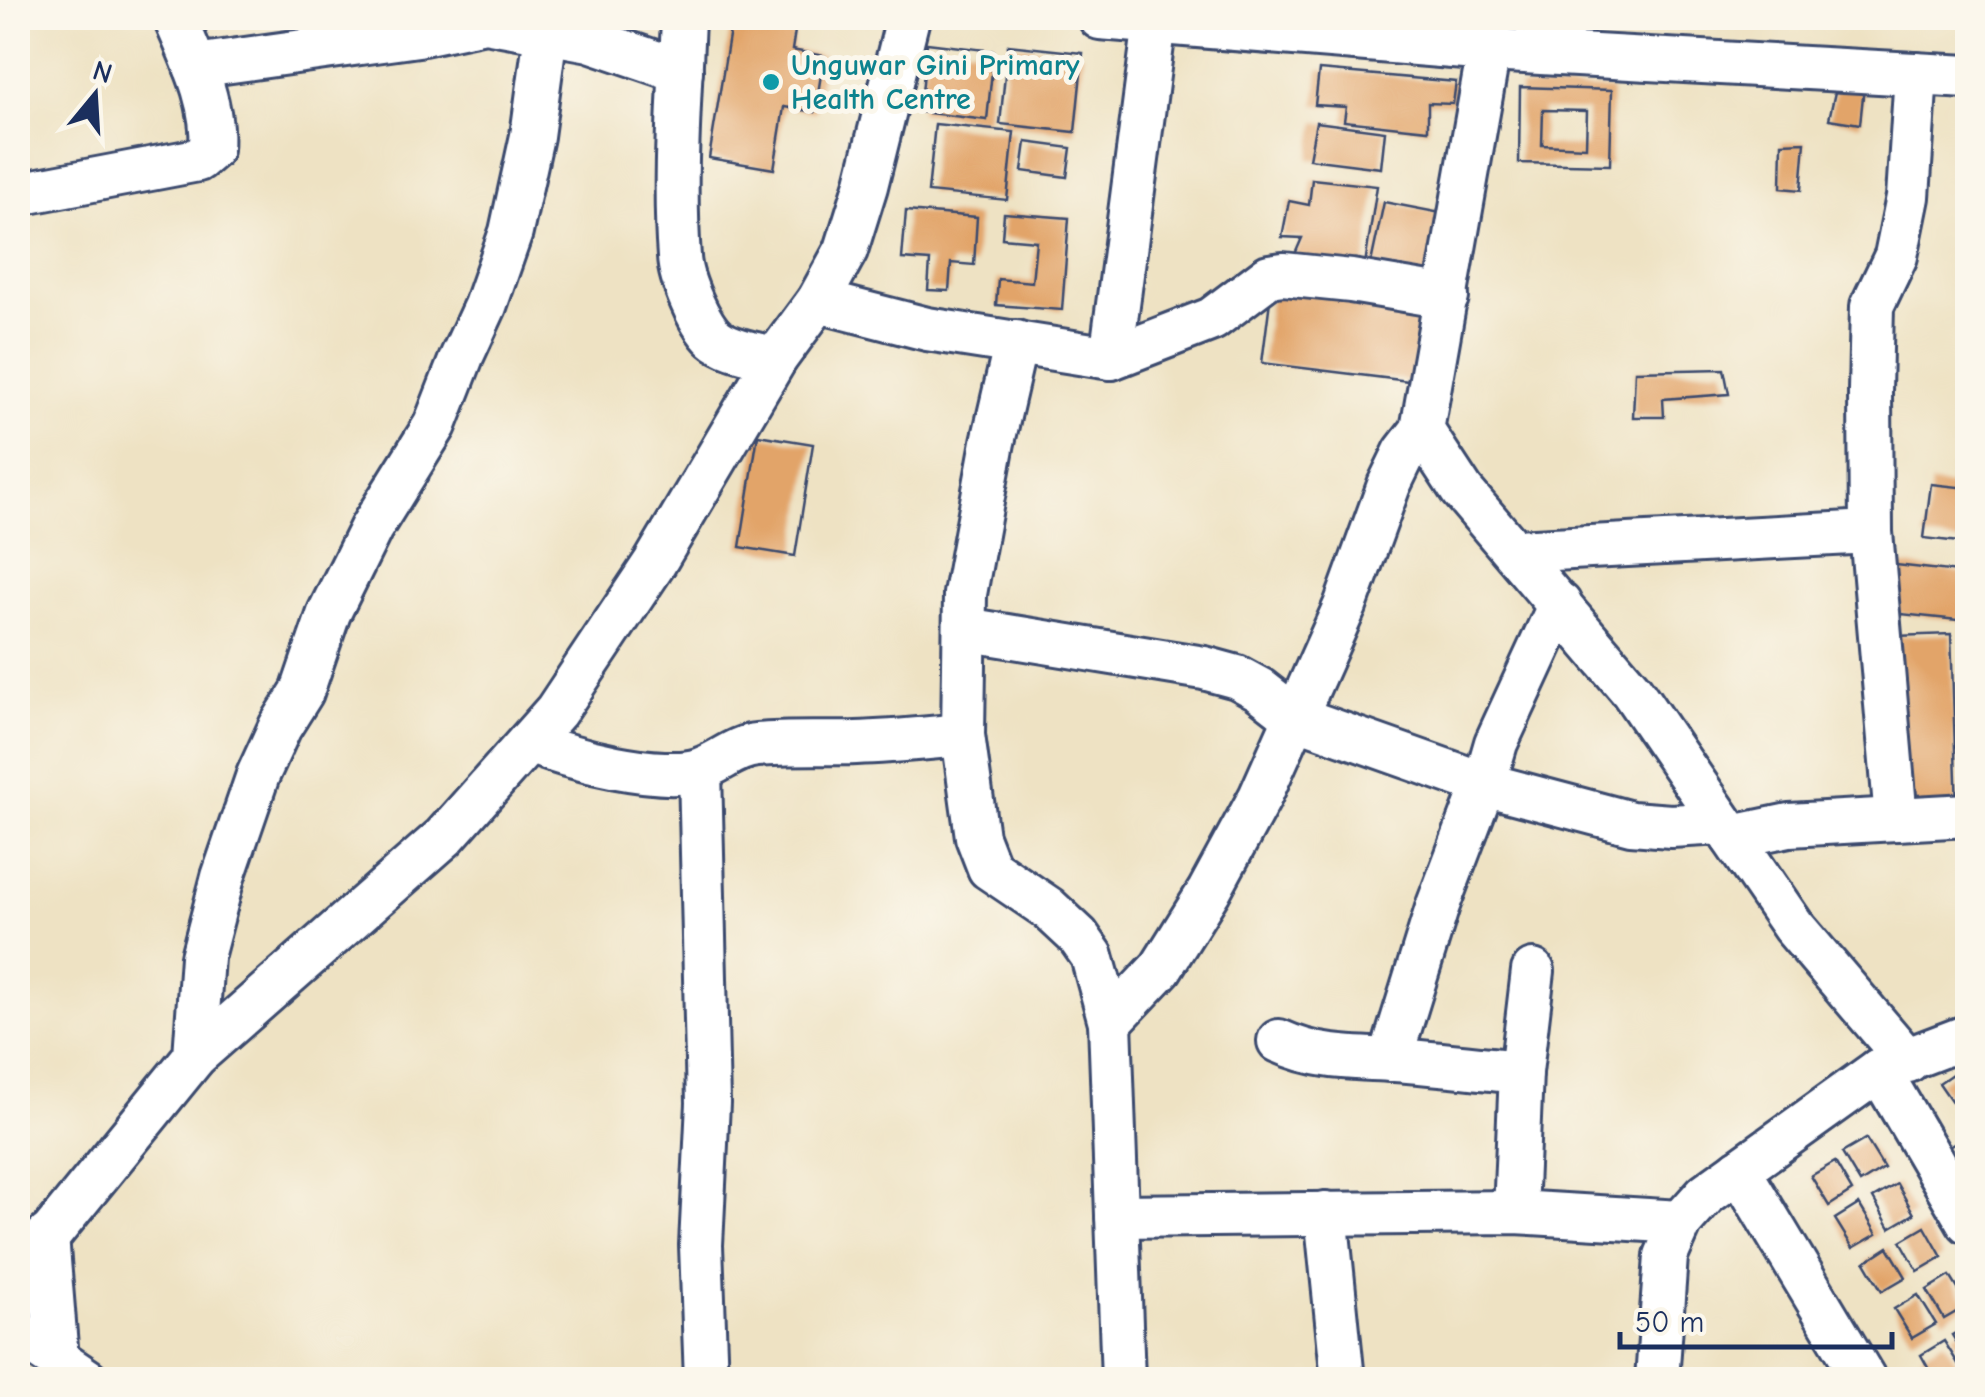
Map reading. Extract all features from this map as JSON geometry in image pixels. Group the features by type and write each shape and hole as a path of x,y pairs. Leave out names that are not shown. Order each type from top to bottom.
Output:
{"street":[{"path":"18,194 198,160 211,149 212,130 195,66 174,18"},
{"path":"683,18 679,262 700,319 715,339 737,349 776,358"},
{"path":"18,1274 195,1056 430,850 556,712 654,564 776,358 818,301 846,250 908,18"},
{"path":"1100,18 1488,34 1968,77"},
{"path":"195,66 418,35 485,19 548,24 681,71"},
{"path":"1111,358 1156,22"},
{"path":"195,1056 202,957 258,775 280,727 302,692 329,614 371,528 435,425 511,232 532,136 548,24"},
{"path":"1110,1022 1161,968 1260,798 1345,606 1389,485 1405,452 1422,430 1488,34"},
{"path":"1896,819 1871,532 1872,306 1896,256 1903,226 1916,74"},
{"path":"818,301 927,329 1111,358 1212,319 1270,276 1350,281 1447,297"},
{"path":"1016,342 965,594 963,735 977,837 990,868 1048,908 1078,936 1092,956 1110,1022 1123,1380"},
{"path":"1422,430 1462,491 1632,691 1894,1065 1968,1222"},
{"path":"1516,551 1871,532"},
{"path":"1390,1060 1438,905 1496,743 1560,604"},
{"path":"965,629 1204,668 1237,677 1260,689 1295,717 1484,784 1631,824 1727,830 1968,815"},
{"path":"530,742 553,753 632,770 700,770 750,746 856,744 963,735"},
{"path":"700,770 708,1103 701,1245 706,1380"},
{"path":"1515,1212 1520,1072 1533,971"},
{"path":"1657,1380 1666,1256 1681,1222 1706,1194 1894,1065 1968,1036"},
{"path":"1280,1041 1302,1052 1340,1060 1390,1060 1520,1072"},
{"path":"1739,1170 1864,1380"},
{"path":"1326,1212 1343,1380"},
{"path":"1117,1216 1515,1212 1681,1222"},
{"path":"47,1236 72,1370"},
{"path":"18,1333 72,1370"}],"building":[{"name":"Unguwar Gini Primary Health Centre","path":"732,18 797,18 792,50 824,56 815,112 784,107 774,169 709,158"},
{"path":"927,43 994,51 987,120 920,112"},
{"path":"1008,45 1083,53 1075,132 1000,124"},
{"path":"1319,70 1456,82 1453,104 1428,103 1428,130 1344,121 1346,107 1315,105"},
{"path":"1837,83 1864,87 1860,124 1829,119"},
{"path":"1520,87 1612,90 1610,165 1519,163","holes":["1543,110 1587,111 1586,147 1542,145"]},
{"path":"1316,122 1385,131 1381,168 1309,159"},
{"path":"935,124 1014,132 1007,200 928,192"},
{"path":"1026,142 1071,148 1067,177 1022,171"},
{"path":"1805,142 1801,190 1781,188 1782,143"},
{"path":"1312,179 1377,186 1364,271 1292,261 1302,238 1282,237 1289,201 1309,205"},
{"path":"1384,202 1441,213 1445,286 1371,263"},
{"path":"906,211 977,217 974,265 951,263 949,291 928,290 930,261 902,259"},
{"path":"1004,213 1069,218 1062,310 996,305 998,279 1032,282 1036,241 1002,238"},
{"path":"1273,277 1428,297 1417,382 1262,363"},
{"path":"1724,369 1729,394 1663,399 1664,417 1633,417 1635,371"},
{"path":"758,435 813,444 795,556 740,547"},
{"path":"1931,484 1968,488 1968,543 1924,538"},
{"path":"1896,565 1968,573 1968,621 1891,613"},
{"path":"1951,634 1957,809 1900,810 1895,636"},
{"path":"1961,1068 1968,1077 1968,1125 1939,1083"},
{"path":"1968,1134 1968,1173 1949,1146"},
{"path":"1866,1139 1884,1168 1860,1183 1842,1153"},
{"path":"1835,1162 1852,1191 1829,1206 1811,1176"},
{"path":"1897,1184 1914,1214 1890,1228 1873,1198"},
{"path":"1859,1204 1877,1234 1853,1248 1835,1219"},
{"path":"1925,1227 1942,1257 1918,1271 1901,1241"},
{"path":"1888,1247 1906,1277 1882,1291 1865,1262"},
{"path":"1950,1276 1968,1305 1944,1319 1927,1290"},
{"path":"1918,1295 1936,1324 1912,1338 1894,1309"},
{"path":"1968,1326 1968,1361 1952,1335"},
{"path":"1944,1341 1962,1370 1947,1380 1935,1380 1921,1355"}],"place":[{"name":"Unguwar Gini Primary Health Centre","path":"771,82"}]}
